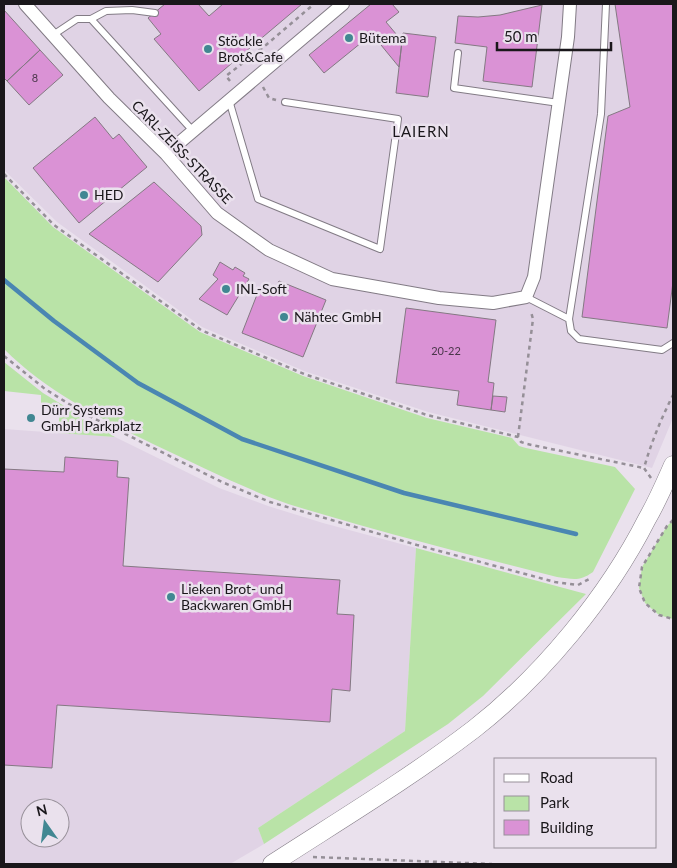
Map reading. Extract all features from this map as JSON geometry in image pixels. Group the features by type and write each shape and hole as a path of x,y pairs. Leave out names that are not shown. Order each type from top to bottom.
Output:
{"main road":[{"path":"272,864 393,785 461,738 499,708 551,656 590,608 620,566 647,520 673,464"}],"street":[{"name":"CARL-ZEISS-STRASSE","path":"25,4 109,98 166,154 217,213 269,250 332,279 439,298 493,303 526,297"},
{"path":"166,154 343,4"},
{"path":"526,297 534,277 568,37 570,4"}],"lane":[{"path":"606,4 601,114 569,319 571,331 579,339 662,350 673,343"},
{"path":"53,36 77,19 91,19 106,10 132,10 154,13"},
{"path":"91,19 193,131"},
{"path":"458,53 454,88 559,103"},
{"path":"234,96 258,199 380,249 398,119 285,102"},
{"path":"526,297 569,319"}],"path":[{"path":"234,96 226,76 314,4"},
{"path":"257,76 269,98 285,102"},
{"path":"4,174 54,225 201,330 321,380 427,415 518,437"},
{"path":"526,297 533,319 518,437 521,442 644,468"},
{"path":"4,356 45,389 85,414 222,482 270,502 334,522 555,582 578,585 587,581 595,574"},
{"path":"648,476 644,468 660,420 673,395"},
{"path":"673,520 667,526 642,567 639,588 645,603 659,615 673,619"},
{"path":"312,857 492,864"}],"shaded area":[{"path":"4,4 673,4 673,418 652,468 428,412 304,371 202,327 57,222 4,170"},
{"path":"4,429 115,437 219,488 323,523 416,548 405,731 258,828 264,844 230,864 4,864"}],"green space":[{"path":"4,177 53,227 200,332 303,376 427,418 512,438 519,446 526,448 615,467 635,489 593,572 580,579 557,577 406,538 290,505 240,485 153,444 94,414 56,391 20,364 4,349"},
{"path":"4,362 43,393 115,437 58,433 60,407 41,405 41,395 4,391"},
{"path":"673,520 673,619 659,615 645,603 639,588 642,567 667,526"},
{"path":"416,548 586,594 483,696 448,724 264,844 258,828 405,731"}],"building":[{"path":"165,4 198,4 209,16 223,4 302,4 199,91 154,39 161,34 148,18"},
{"name":"Bütema","path":"371,4 392,4 399,12 386,22 402,41 399,67 372,34 324,73 309,55"},
{"path":"615,4 673,4 673,282 667,328 582,317 608,116 630,107"},
{"path":"542,5 532,87 483,81 487,47 455,43 458,16 500,15"},
{"path":"4,10 40,50 7,81 4,78"},
{"path":"403,33 436,37 428,97 396,93"},
{"path":"40,50 63,75 29,105 7,81"},
{"name":"HED","path":"95,117 113,139 119,134 147,167 79,223 33,168"},
{"path":"154,182 201,226 202,235 158,282 89,234"},
{"name":"INL-Soft","path":"220,262 233,270 235,267 245,273 243,276 249,279 227,315 199,299 218,279 213,275"},
{"name":"Nähtec GmbH","path":"279,281 326,300 303,357 242,333 260,287 274,293"},
{"path":"406,308 496,320 488,382 494,383 491,410 457,405 459,391 396,383"},
{"path":"493,396 507,397 505,412 491,410"},
{"name":"Lieken Brot- und Backwaren GmbH","path":"65,457 118,461 117,477 129,478 123,566 340,580 337,614 354,615 350,691 332,689 330,722 57,705 52,768 4,765 4,469 64,472"}],"waterway":[{"path":"4,280 54,321 138,383 242,439 404,493 576,534"}],"place":[{"name":"Bütema","path":"349,38"},
{"name":"Stöckle Brot&Cafe","path":"208,49"},
{"name":"HED","path":"84,195"},
{"name":"INL-Soft","path":"226,289"},
{"name":"Nähtec GmbH","path":"284,317"},
{"name":"Dürr Systems GmbH Parkplatz","path":"31,418"},
{"name":"Lieken Brot- und Backwaren GmbH","path":"171,597"}],"district":[{"name":"LAIERN","path":"421,132"}]}
